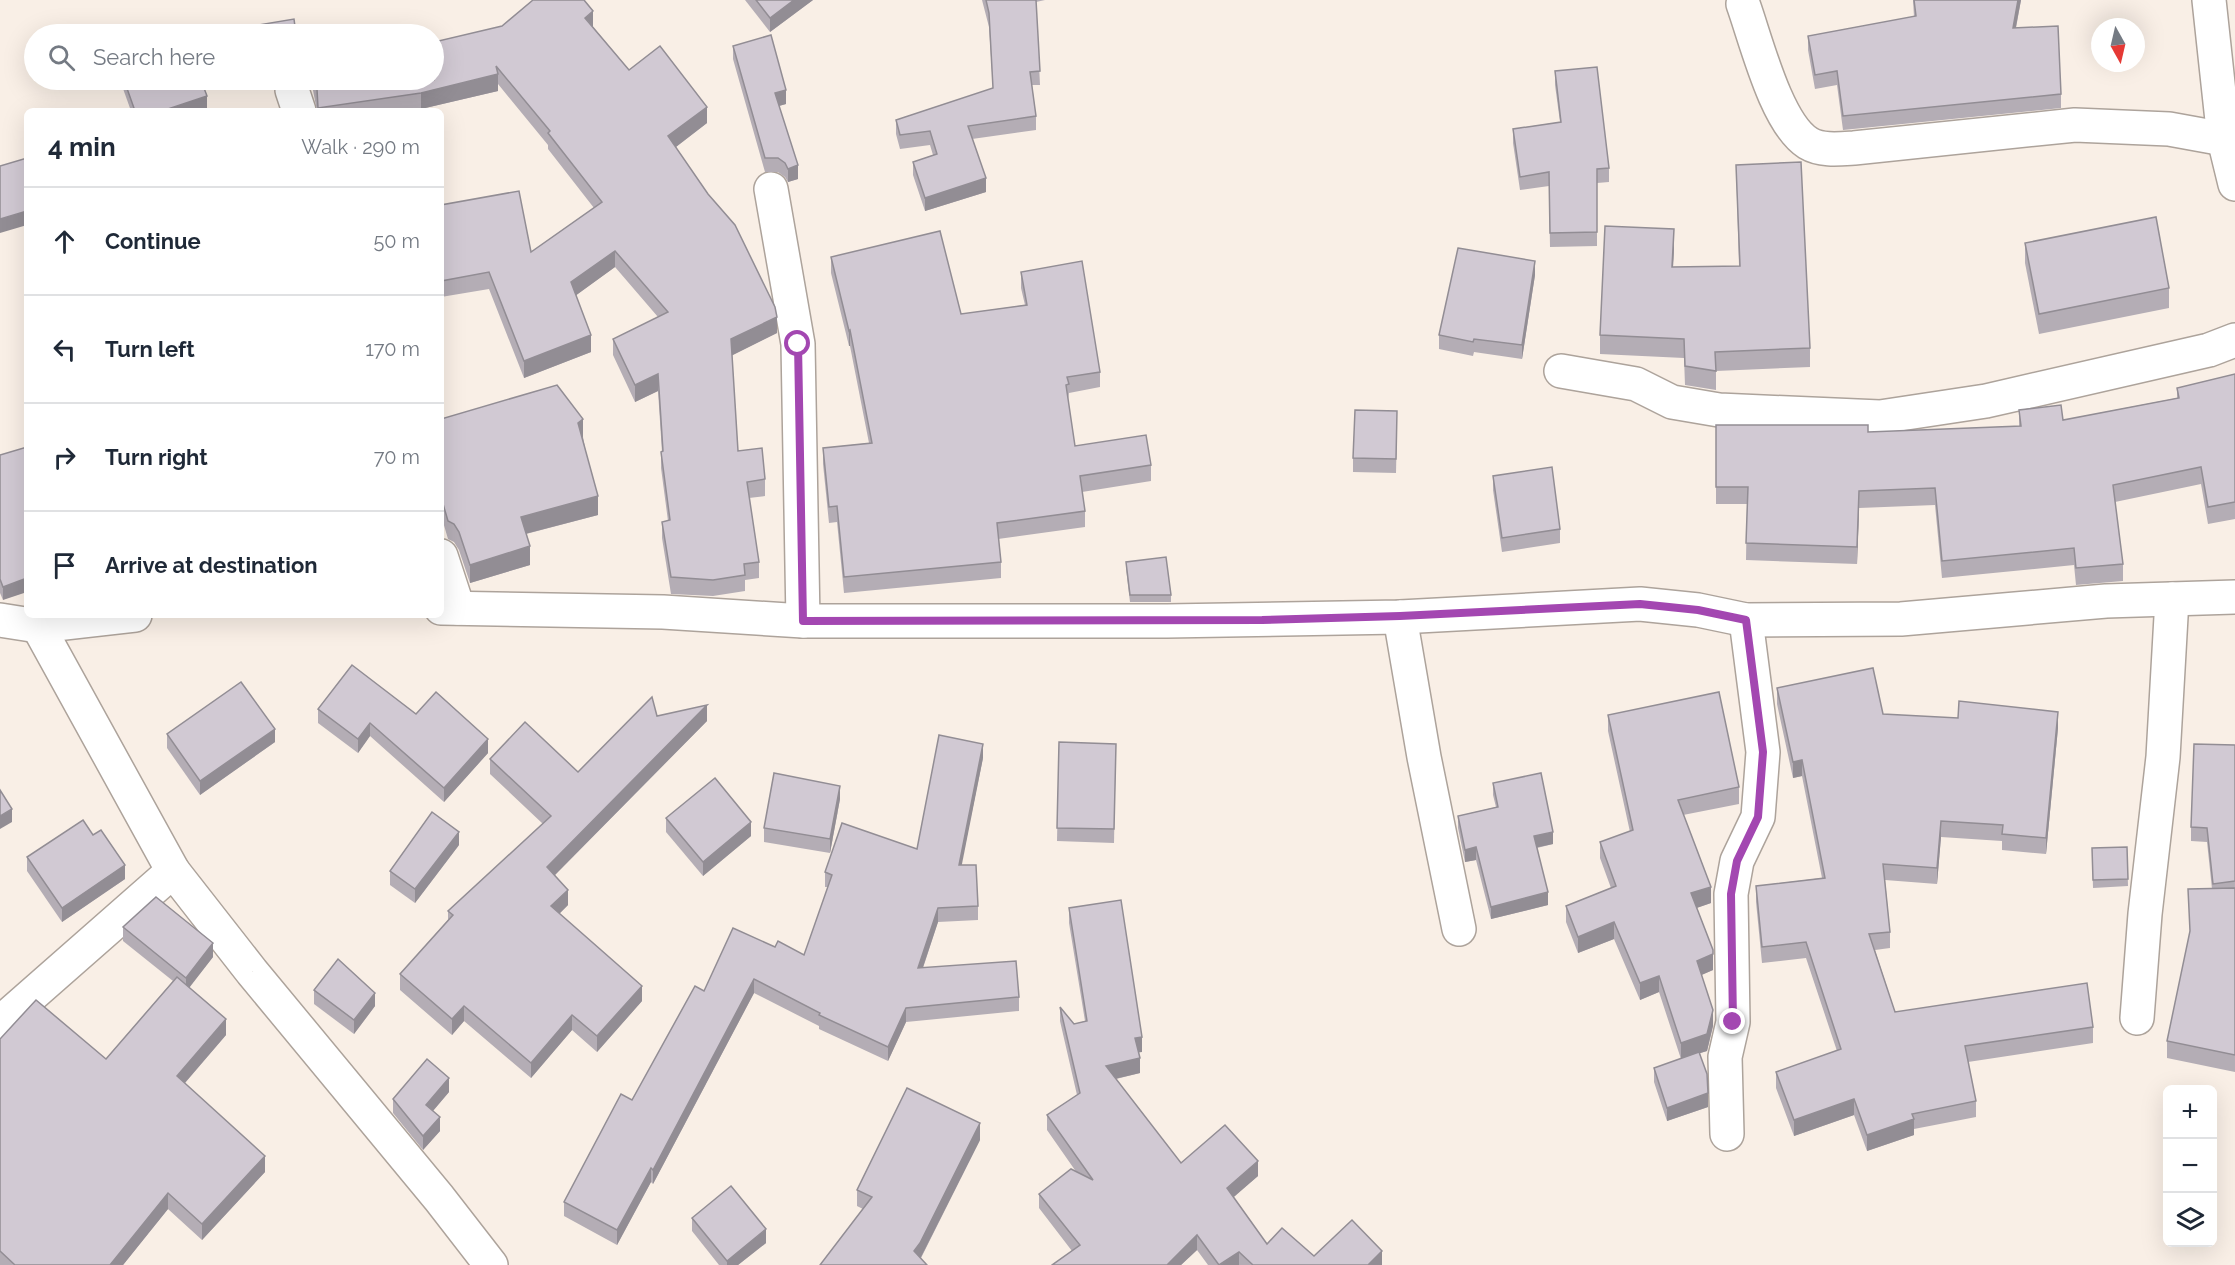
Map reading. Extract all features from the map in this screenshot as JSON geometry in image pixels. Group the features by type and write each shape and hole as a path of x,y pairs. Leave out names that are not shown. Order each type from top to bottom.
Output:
{"street":[{"path":"2209,0 2235,184"},
{"path":"1743,4 1779,107 1798,134 1809,144 1832,150 2075,125 2169,129 2227,121"},
{"path":"771,189 798,344 803,621"},
{"path":"1561,370 1636,384 1672,402 1719,410 1880,417 1986,401 2209,350 2235,340"},
{"path":"444,576 449,608 663,612 803,621 1226,621 1400,616 1640,604 1698,610 1746,620 1901,619 2106,601 2235,597"},
{"path":"2137,1018 2145,914 2163,757 2172,599"},
{"path":"1400,616 1424,757 1459,929"},
{"path":"0,620 38,626 109,618"},
{"path":"1727,1134 1725,1057 1733,1022 1731,894 1737,861 1758,817 1763,752 1746,620"},
{"path":"38,626 173,871 252,972 439,1198 491,1265"},
{"path":"0,1023 173,871"}],"building":[{"path":"533,0 584,0 593,11 585,18 629,70 660,46 707,107 668,136 708,194 735,225 775,307 777,317 731,339 738,451 762,448 765,479 747,482 759,562 744,564 745,575 713,580 671,577 662,522 670,520 661,452 663,451 658,374 635,385 613,339 668,312 615,251 571,282 591,335 524,361 489,272 444,280 444,204 519,191 531,252 602,202 548,133 550,131 496,66 498,74 444,87 444,40 502,26"},
{"path":"756,0 794,0 770,18"},
{"path":"986,0 1036,0 1040,71 1030,72 1036,116 968,126 986,178 925,198 913,162 937,154 930,131 900,135 896,120 993,88 989,13"},
{"path":"1914,0 2018,0 2013,28 2058,26 2061,94 1843,116 1837,71 1815,75 1808,36 1916,16"},
{"path":"294,19 295,24 264,24"},
{"path":"771,35 786,90 775,93 798,165 788,169 785,163 778,158 765,158 733,46"},
{"path":"1597,67 1609,168 1597,169 1597,232 1550,233 1549,172 1520,177 1513,129 1561,122 1555,71"},
{"path":"128,90 205,90 207,96 171,108 134,108"},
{"path":"317,90 433,90 421,93 318,108"},
{"path":"24,159 24,212 0,219 0,166"},
{"path":"1801,162 1810,348 1715,352 1716,371 1685,366 1684,339 1600,335 1605,226 1674,229 1672,267 1740,266 1736,165"},
{"path":"2156,217 2169,288 2039,314 2025,243"},
{"path":"940,231 961,314 1027,305 1021,272 1082,261 1100,372 1067,377 1069,384 1066,385 1075,446 1146,435 1151,465 1080,476 1085,511 997,523 1001,562 844,577 837,506 829,507 823,448 872,443 850,330 831,257"},
{"path":"1458,248 1535,261 1522,345 1474,339 1473,342 1439,335"},
{"path":"2235,374 2235,502 2208,507 2201,467 2113,485 2123,564 2076,568 2074,548 1942,561 1935,488 1859,491 1857,547 1746,543 1748,487 1716,487 1716,425 1868,425 1868,432 2021,426 2019,410 2061,405 2063,420 2179,398 2177,388"},
{"path":"557,385 583,419 578,423 598,496 521,517 530,546 470,565 459,532 454,524 448,521 444,507 444,418"},
{"path":"1355,410 1397,411 1396,459 1353,458"},
{"path":"24,448 24,579 3,587 0,579 0,455"},
{"path":"1552,467 1560,529 1502,538 1493,476"},
{"path":"1166,557 1171,595 1130,595 1126,562"},
{"path":"352,665 416,714 436,692 488,739 444,788 370,723 358,739 318,709"},
{"path":"1873,668 1883,714 1958,718 1959,701 2058,712 2046,838 2002,834 2003,825 1941,821 1937,868 1883,864 1890,932 1869,934 1895,1012 2087,983 2093,1027 1965,1046 1976,1101 1912,1114 1914,1119 1867,1135 1854,1099 1794,1120 1776,1072 1841,1049 1806,942 1762,947 1756,886 1825,878 1802,760 1793,762 1777,688"},
{"path":"241,682 275,729 200,781 167,734"},
{"path":"1719,692 1739,787 1678,800 1711,887 1691,893 1713,950 1713,954 1697,961 1713,1010 1707,1034 1681,1043 1659,976 1640,983 1614,922 1578,937 1566,906 1616,886 1600,842 1633,830 1608,715"},
{"path":"652,697 657,716 707,705 547,867 568,890 551,906 642,986 597,1036 572,1015 531,1063 464,1006 452,1019 400,974 453,915 448,911 551,816 490,759 525,722 578,772"},
{"path":"939,735 983,744 959,865 976,865 978,906 938,908 918,968 1016,961 1019,997 906,1008 888,1047 819,1015 820,1013 754,979 653,1170 651,1168 617,1230 564,1202 621,1094 632,1100 695,986 704,991 733,928 775,947 778,941 804,955 832,875 825,872 842,823 917,849"},
{"path":"1059,742 1116,744 1114,829 1057,828"},
{"path":"2194,744 2235,745 2235,881 2213,884 2207,828 2191,827"},
{"path":"774,773 840,786 830,839 764,828"},
{"path":"1541,773 1553,832 1534,836 1548,892 1491,907 1476,847 1465,850 1458,816 1498,807 1493,783"},
{"path":"715,778 751,822 703,862 666,818"},
{"path":"0,790 12,809 0,816"},
{"path":"432,812 459,832 415,889 390,871"},
{"path":"83,820 93,835 101,830 125,865 62,908 27,857"},
{"path":"2127,847 2128,879 2093,880 2092,848"},
{"path":"2235,888 2235,1055 2167,1041 2190,931 2188,889"},
{"path":"156,897 213,943 186,978 123,927"},
{"path":"1121,900 1142,1037 1135,1038 1140,1058 1106,1066 1181,1163 1225,1125 1258,1161 1227,1188 1267,1244 1282,1228 1314,1256 1352,1220 1382,1251 1368,1265 1253,1265 1239,1252 1219,1265 1197,1235 1167,1265 1052,1265 1080,1245 1039,1194 1071,1169 1093,1180 1047,1115 1080,1093 1060,1007 1074,1024 1087,1021 1069,908"},
{"path":"338,959 375,993 354,1020 314,990"},
{"path":"177,977 226,1019 177,1076 265,1156 202,1224 168,1193 110,1265 15,1265 0,1251 0,1039 36,1000 106,1059"},
{"path":"1699,1052 1707,1074 1708,1093 1667,1108 1654,1068"},
{"path":"427,1059 449,1078 426,1105 440,1117 423,1136 393,1099"},
{"path":"907,1088 980,1123 914,1251 927,1265 820,1265 872,1197 857,1190"},
{"path":"731,1186 766,1229 727,1261 692,1218"}],"route":[{"path":"798,344 803,621 1262,620 1400,616 1640,604 1698,610 1746,620 1763,752 1758,817 1737,861 1731,894 1733,1022"}]}
